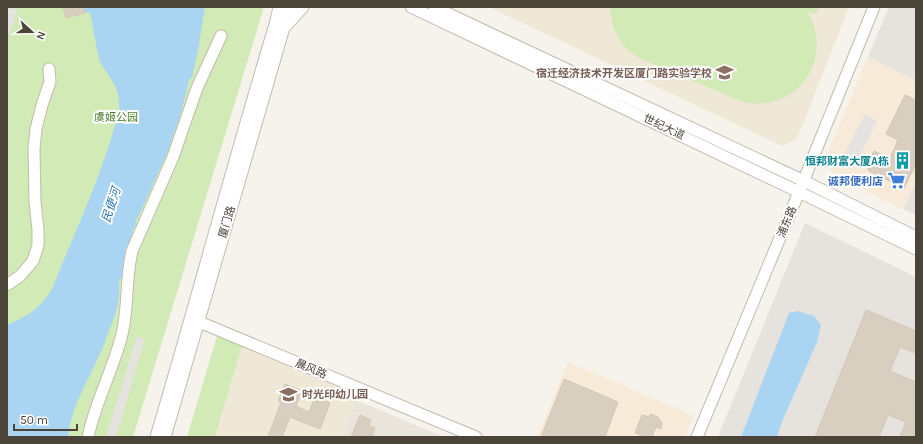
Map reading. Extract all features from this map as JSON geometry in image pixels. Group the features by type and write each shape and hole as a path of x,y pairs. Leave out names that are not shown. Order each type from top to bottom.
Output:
{"street":[{"path":"274,7 279,25 303,7"},
{"name":"厦门路","path":"279,7 279,25"},
{"name":"厦门路","path":"165,437 195,320 279,25 290,7"},
{"name":"世纪大道","path":"411,7 916,249"},
{"name":"世纪大道","path":"434,7 804,181 916,237"},
{"name":"浦东路","path":"697,437 804,181 874,7"},
{"path":"88,437 105,382 121,340 125,323 129,266 132,251 173,156 198,88 221,36"},
{"path":"7,285 20,276 33,261 38,245 35,202 34,149 37,123 50,82 49,69"},
{"name":"厦门路","path":"156,437 195,320"},
{"name":"晨风路","path":"195,320 476,437"}],"shaded area":[{"path":"7,7 18,10 7,39"},
{"name":"宿迁经济技术开发区厦门路实验学校","path":"489,7 849,7 797,139 782,146"},
{"path":"889,7 916,7 916,81 868,57"},
{"path":"868,57 916,81 916,182 903,209 835,175 826,164 826,157"},
{"path":"865,114 877,121 855,166 842,159"},
{"path":"916,182 916,215 903,209"},
{"path":"805,223 916,277 916,437 718,437"},
{"path":"137,336 145,339 116,437 106,437"},
{"name":"时光印幼儿园","path":"242,346 344,389 356,400 342,437 215,437"},
{"path":"568,362 694,416 685,437 537,437"},
{"path":"356,400 444,437 342,437"}],"green space":[{"name":"虞姬公园","path":"7,7 264,7 133,437 7,437"},
{"path":"610,7 819,7 816,14 807,11 815,29 817,47 814,64 806,79 795,91 780,99 762,103 743,102 639,58 632,53 622,42 615,30 612,23"},
{"path":"217,336 242,346 215,437 187,437"}],"water":[{"name":"民便河","path":"83,7 205,7 192,78 190,78 180,116 167,153 135,222 137,223 132,231 134,236 124,277 120,279 119,298 116,313 102,349 74,411 68,437 7,437 7,325 38,307 52,289 98,177 118,115 118,94 111,79 99,60 90,12 85,13"},
{"path":"798,311 814,316 821,325 817,342 781,424 777,437 741,437 789,313"}],"building":[{"path":"63,7 83,7 85,13 66,18"},
{"path":"905,95 916,100 916,164 904,188 869,171 866,165 874,151 890,158 898,140 886,134"},
{"path":"866,310 916,331 916,353 900,347 890,371 916,382 916,437 900,437 906,422 888,415 879,437 815,437"},
{"path":"564,379 618,402 605,437 541,437"},
{"path":"285,384 302,391 296,406 309,412 315,397 330,403 320,429 290,417 282,437 268,437 281,402 278,401"},
{"path":"650,414 658,417 662,423 661,429 656,427 652,437 645,437 635,433 642,415 649,417"},
{"path":"360,415 371,420 369,426 375,428 372,437 351,437"}],"place":[{"name":"宿迁经济技术开发区厦门路实验学校","path":"725,73"},
{"name":"恒邦财富大厦A栋","path":"902,161"},
{"name":"诚邦便利店","path":"896,181"},
{"name":"时光印幼儿园","path":"289,394"}]}
